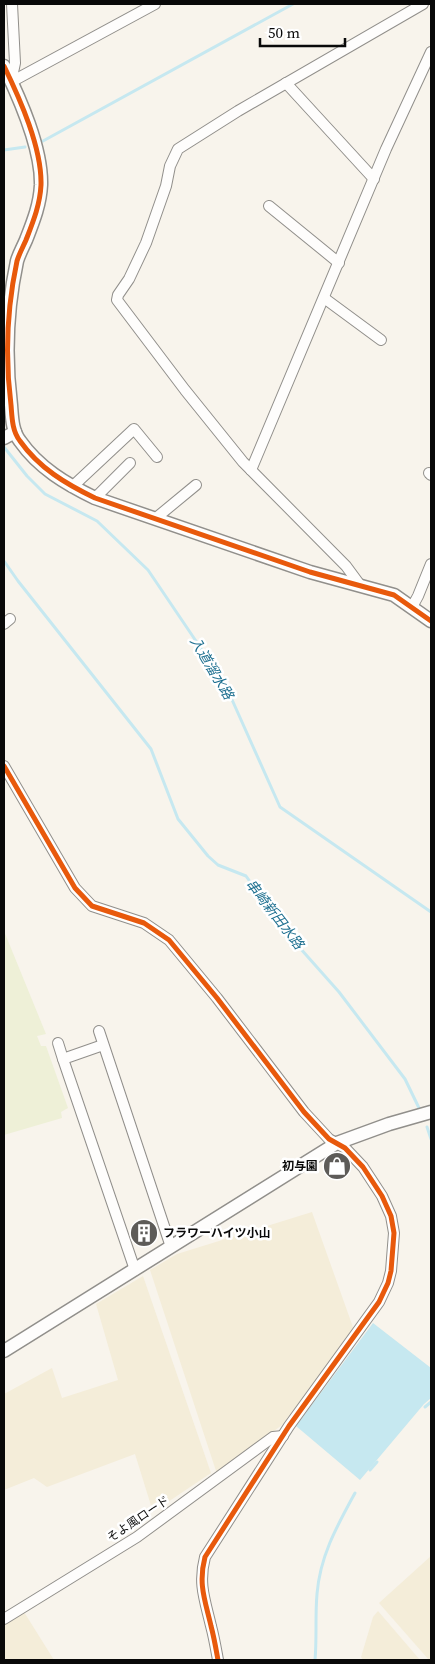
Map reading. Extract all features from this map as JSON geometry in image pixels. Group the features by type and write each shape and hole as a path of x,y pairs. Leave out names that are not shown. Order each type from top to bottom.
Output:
{"street":[{"path":"9,84 15,63 12,4"},
{"path":"9,84 155,4"},
{"path":"360,585 346,566 243,462 185,390 117,300 146,242 166,186 170,166 178,149 204,131 423,4"},
{"path":"251,470 374,179 431,52"},
{"path":"4,66 9,84 18,96 30,131 39,163 41,184 40,201 36,215 18,259 11,301 7,375 9,435 19,440 49,472 72,487 95,498 310,572 394,595 431,621"},
{"path":"286,84 374,179"},
{"path":"269,206 339,263"},
{"path":"324,298 381,340"},
{"path":"72,487 134,429 157,457"},
{"path":"95,498 130,463"},
{"path":"156,518 196,485"},
{"path":"412,607 431,564"},
{"path":"4,766 81,894 92,906 144,923 169,940 217,998 304,1112 329,1139 345,1148 364,1167 382,1196 391,1216 394,1233 391,1271 388,1283 379,1302 283,1436 206,1557 202,1570 203,1599 218,1660"},
{"path":"98,1031 172,1247"},
{"path":"58,1043 135,1270"},
{"path":"63,1059 103,1045"},
{"path":"4,1351 337,1143 389,1124 431,1112"},
{"name":"そよ風ロード","path":"4,1618 137,1537 273,1437 283,1436"}],"shaded area":[{"path":"312,1212 354,1330 282,1425 217,1474 150,1270 177,1254"},
{"path":"143,1276 211,1473 153,1512 135,1454 47,1487 34,1478 4,1490 4,1394 52,1368 62,1398 118,1380 96,1304"},
{"path":"431,1556 431,1660 429,1660 379,1603"},
{"path":"378,1611 420,1660 363,1660 361,1657 373,1617"},
{"path":"24,1612 54,1660 4,1660 4,1625"}],"green space":[{"path":"4,931 46,1034 37,1036 41,1046 46,1046 68,1108 61,1112 62,1118 4,1135"}],"water":[{"path":"373,1323 431,1368 431,1398 360,1480 296,1426"}],"waterway":[{"path":"43,141 293,4"},
{"path":"4,150 25,147"},
{"name":"入道溜水路","path":"4,447 27,476 45,494 97,521 148,570 225,684 280,807 431,912"},
{"name":"串崎新田水路","path":"4,561 151,749 178,819 208,856 218,865 246,876 284,930 339,992 405,1079 419,1108"},
{"name":"串崎新田水路","path":"427,1127 431,1139"},
{"name":"串崎新田水路","path":"425,1407 431,1402"},
{"name":"串崎新田水路","path":"370,1470 377,1462"},
{"name":"串崎新田水路","path":"315,1660 317,1594 322,1567 336,1529 355,1493"}],"cycle path":[{"path":"4,66 17,93 34,140 38,155 41,185 36,213 17,261 9,315 8,369 13,424 15,433 27,451 54,474 95,498 310,572 394,595 431,621"},
{"path":"4,766 75,888 92,906 144,923 169,940 217,998 304,1112 329,1139 345,1148 363,1167 382,1196 391,1216 394,1233 391,1271 388,1283 379,1302 289,1426 205,1557 202,1576 203,1592 218,1660"}],"place":[{"name":"初与園","path":"337,1166"},
{"name":"フラワーハイツ小山","path":"144,1233"}]}
